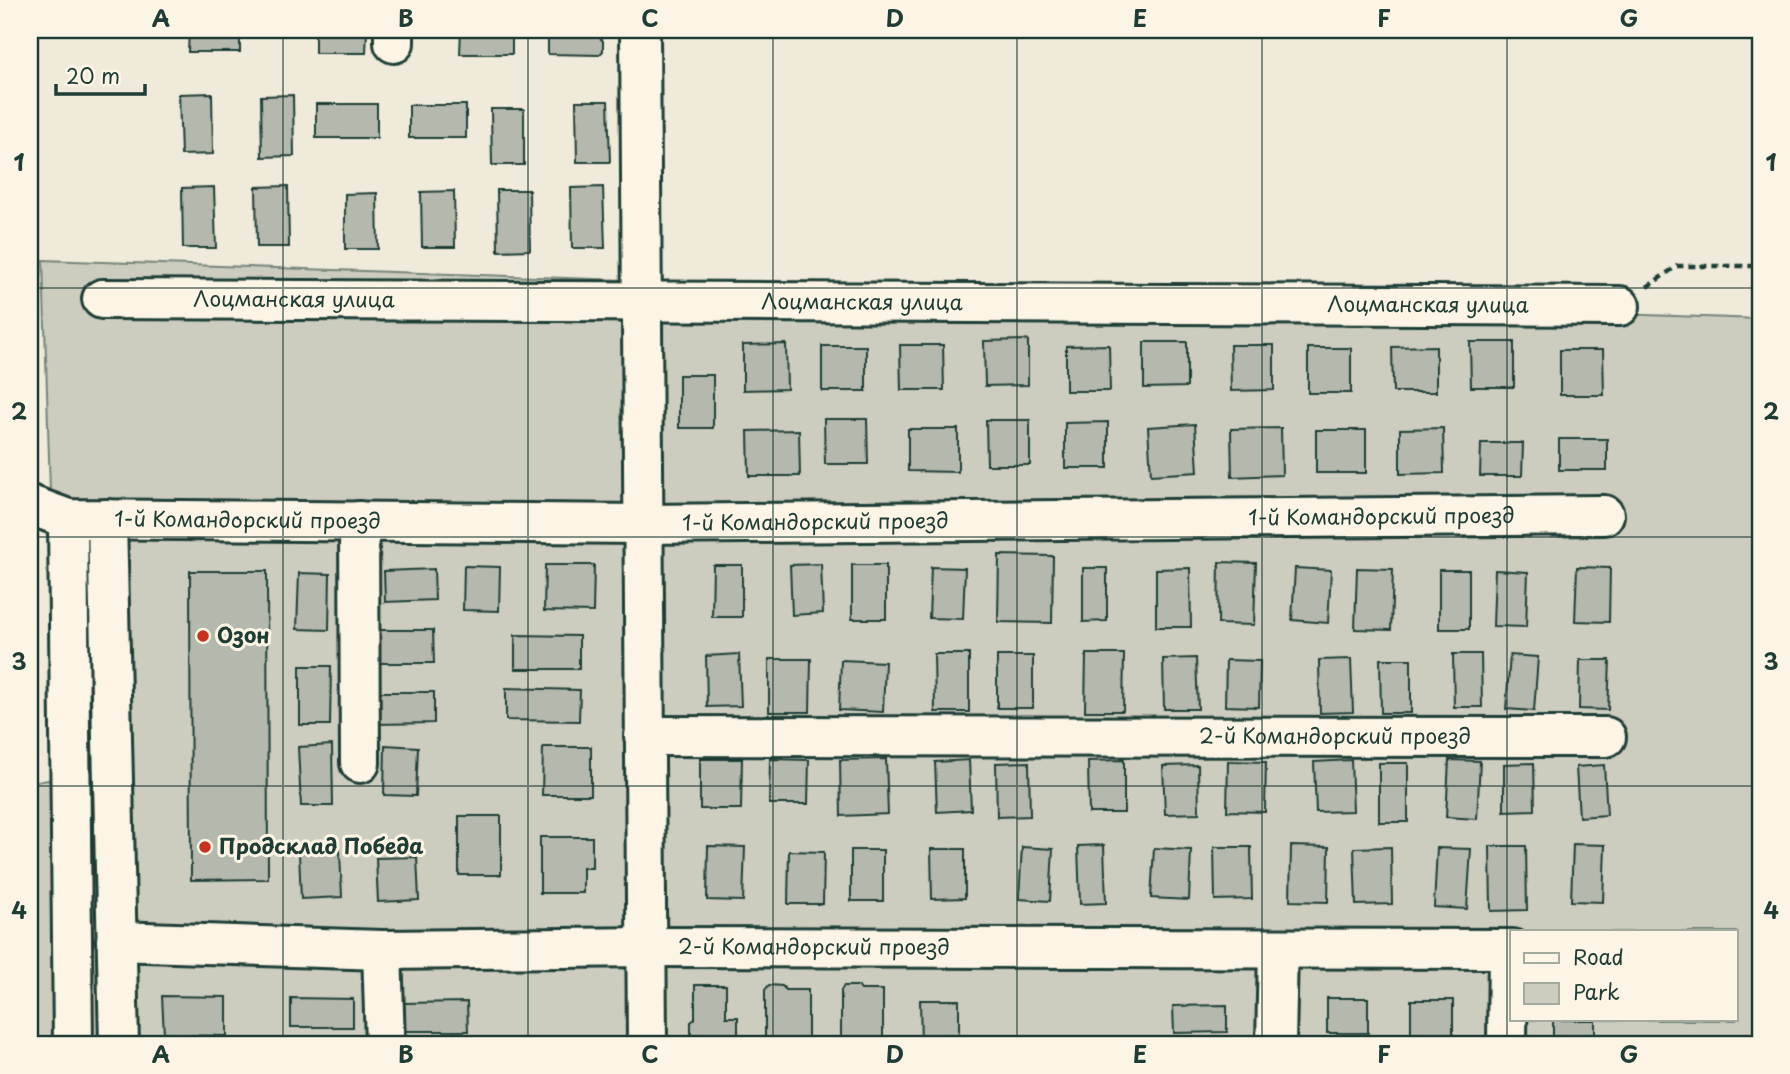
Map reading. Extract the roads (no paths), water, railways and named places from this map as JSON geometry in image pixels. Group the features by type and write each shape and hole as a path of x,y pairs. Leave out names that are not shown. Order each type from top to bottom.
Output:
{"street":[{"path":"640,30 647,1044"},
{"name":"Лоцманская улица","path":"102,299 1620,306"},
{"name":"1-й Командорский проезд","path":"30,505 68,519 643,524 1604,515"},
{"path":"68,519 73,1044"},
{"path":"107,519 118,1044"},
{"path":"359,521 360,763"},
{"name":"2-й Командорский проезд","path":"644,736 1606,737"},
{"name":"2-й Командорский проезд","path":"116,941 382,950 646,947 1510,949"},
{"path":"1276,1044 1278,948"},
{"path":"1507,1044 1510,949"},
{"path":"382,950 385,1044"}],"place":[{"name":"Озон","path":"203,636"},
{"name":"Продсклад Победа","path":"205,847"}]}
